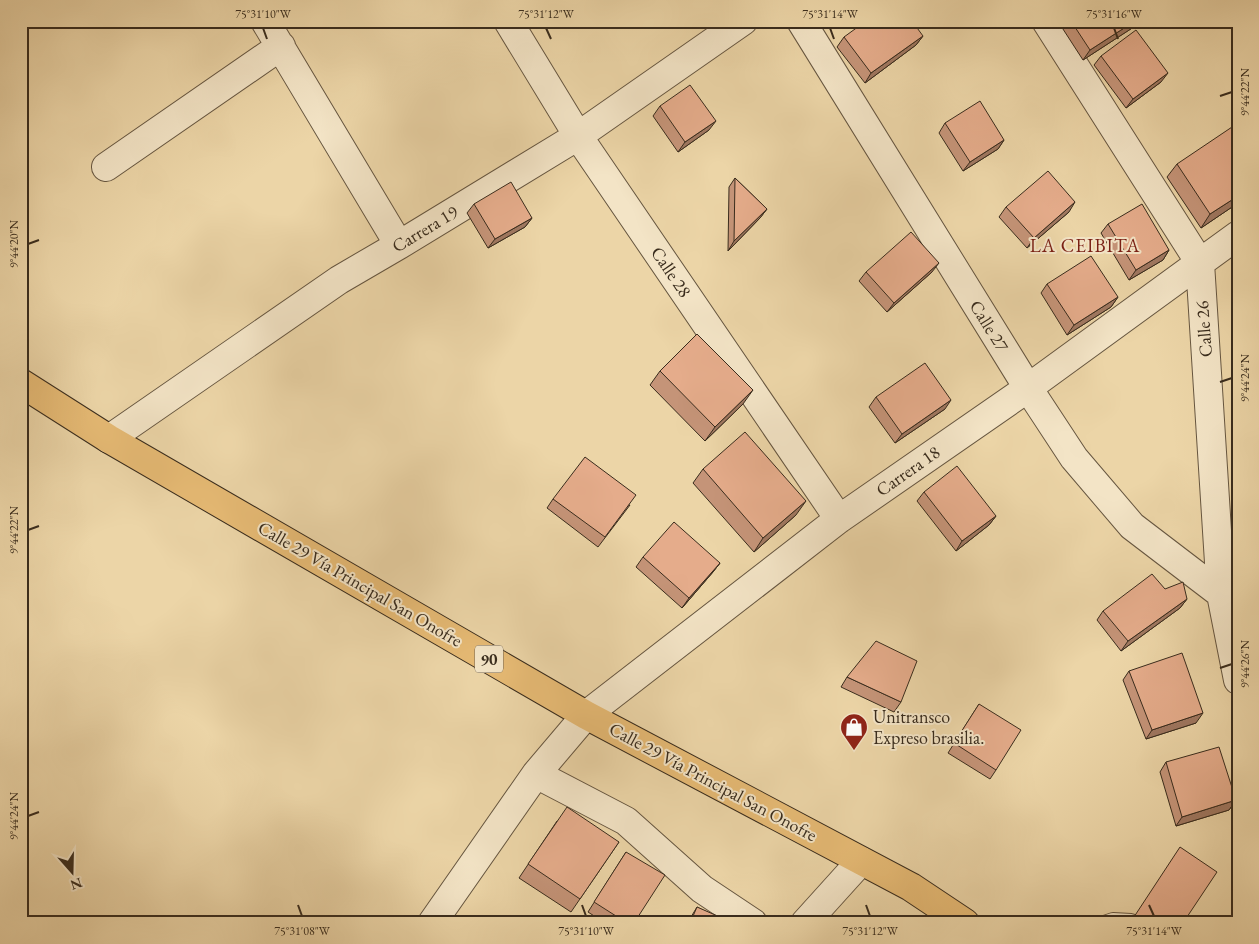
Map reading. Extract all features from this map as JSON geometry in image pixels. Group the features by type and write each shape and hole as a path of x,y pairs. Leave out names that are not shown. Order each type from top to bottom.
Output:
{"main road":[{"name":"Calle 29 Vía Principal San Onofre","path":"21,383 109,439 586,715 911,887 961,922"}],"street":[{"path":"265,21 399,245"},
{"name":"Calle 28","path":"508,21 578,136 839,519"},
{"name":"Carrera 19","path":"109,439 339,280 578,136 743,21"},
{"name":"Calle 27","path":"801,21 1028,388 1074,458 1132,526 1221,594"},
{"name":"Calle 26","path":"1046,21 1200,263 1221,594 1238,680"},
{"path":"106,168 281,46"},
{"name":"Carrera 18","path":"432,923 536,774 586,715 839,519 1028,388 1238,235"},
{"path":"536,774 626,821 702,889 753,923"},
{"path":"805,923 861,861"}],"lane":[{"path":"1104,923 1113,920 1131,921"}],"building":[{"path":"866,21 912,21 923,36 871,73 844,37"},
{"path":"1071,21 1135,21 1090,50"},
{"path":"1136,30 1168,73 1133,99 1101,56"},
{"path":"690,85 716,121 685,142 660,106"},
{"path":"980,101 1004,140 970,162 945,123"},
{"path":"1235,125 1238,130 1238,196 1210,214 1177,164"},
{"path":"1048,171 1075,202 1034,238 1006,207"},
{"path":"735,178 767,209 734,241"},
{"path":"511,182 532,218 495,239 474,204"},
{"path":"1142,204 1169,250 1136,270 1108,224"},
{"path":"911,232 939,263 894,303 866,272"},
{"path":"1091,256 1118,297 1074,325 1047,284"},
{"path":"697,334 753,390 715,427 660,371"},
{"path":"925,363 951,400 902,434 876,397"},
{"path":"745,432 806,501 763,538 703,469"},
{"path":"585,457 636,495 605,537 553,499"},
{"path":"957,466 996,516 962,541 924,492"},
{"path":"674,522 720,563 689,598 643,557"},
{"path":"1152,574 1165,589 1183,582 1187,599 1128,641 1103,611"},
{"path":"876,641 917,661 901,702 847,677"},
{"path":"1182,653 1203,713 1152,730 1129,671"},
{"path":"979,704 1021,730 996,770 954,743"},
{"path":"1219,747 1236,800 1182,817 1166,762"},
{"path":"567,807 619,842 580,899 528,864"},
{"path":"1180,847 1217,872 1183,923 1130,923"},
{"path":"626,852 665,875 634,923 627,923 594,902"},
{"path":"697,907 729,921 728,923 690,923"}],"place":[{"name":"Unitransco Expreso brasilia.","path":"854,751"}],"district":[{"name":"LA CEIBITA","path":"1085,245"}]}
